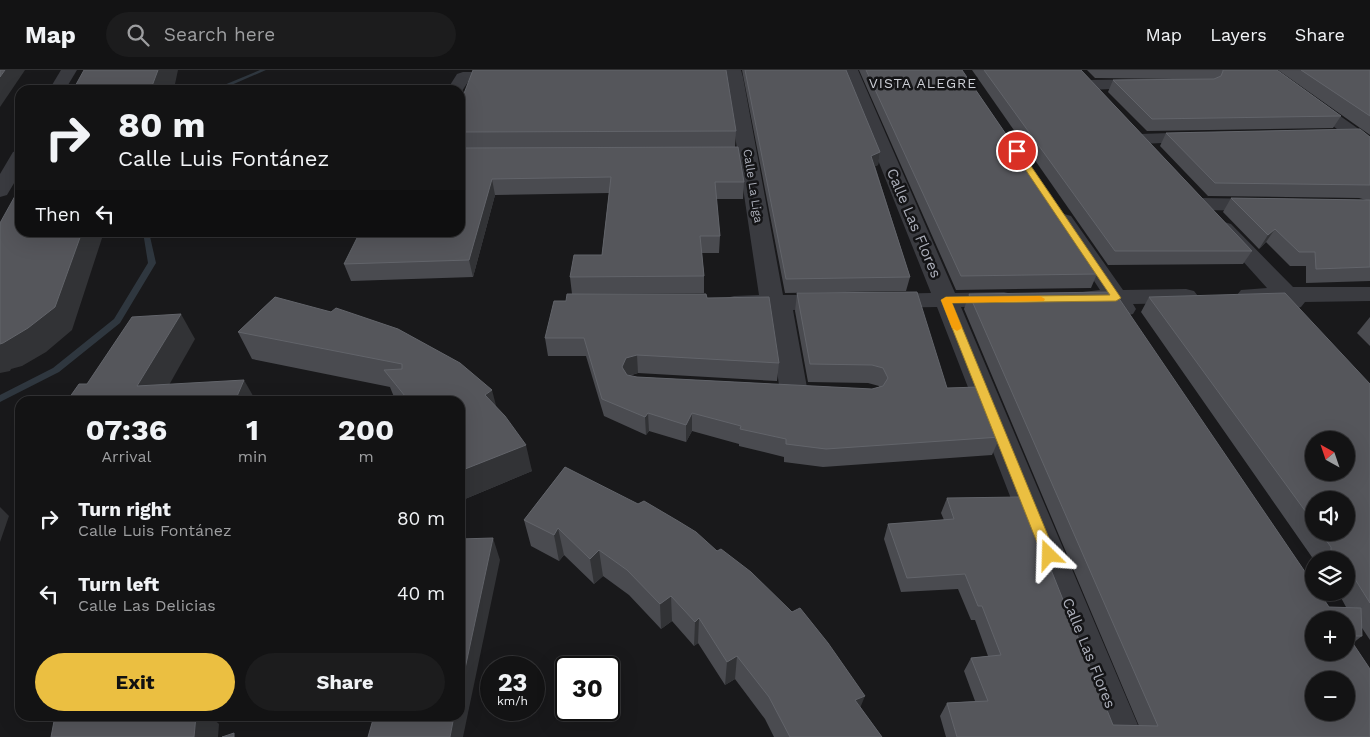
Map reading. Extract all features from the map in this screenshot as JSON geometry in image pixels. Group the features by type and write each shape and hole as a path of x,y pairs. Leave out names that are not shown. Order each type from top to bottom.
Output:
{"street":[{"path":"60,85 69,70"},
{"name":"Calle Las Flores","path":"850,70 946,300 1123,737"},
{"path":"1265,70 1370,145"},
{"path":"676,77 734,73"},
{"name":"Calle La Liga","path":"734,73 794,393"},
{"path":"458,85 463,77 521,77"},
{"path":"1082,77 1168,84"},
{"path":"1082,77 1108,105"},
{"path":"1161,160 1134,132 1218,137"},
{"path":"1326,135 1355,135"},
{"path":"681,155 748,154"},
{"path":"0,191 15,165"},
{"path":"1280,205 1195,197 1306,315"},
{"path":"1050,200 1138,330"},
{"path":"1060,298 1370,294"},
{"path":"712,303 1022,299"},
{"path":"765,391 822,394"}],"building":[{"path":"0,70 5,70 0,77"},
{"path":"84,70 158,70 152,85 76,85"},
{"path":"473,70 726,70 736,131 465,132 465,91"},
{"path":"745,70 846,70 880,152 871,156 910,277 786,279"},
{"path":"866,70 962,70 1086,251 1081,251 1097,274 961,276"},
{"path":"984,70 1081,70 1252,251 1115,251"},
{"path":"1223,70 1277,70 1341,116 1152,119 1113,80 1214,79 1221,76"},
{"path":"1301,70 1370,70 1370,116"},
{"path":"1360,129 1370,137 1370,185 1215,183 1166,133"},
{"path":"738,147 744,182 715,182 720,236 700,236 704,276 570,277 574,255 602,255 611,177 492,179 469,260 344,264 358,237 465,237 465,148"},
{"path":"15,196 15,237 80,237 55,307 28,328 0,344 0,223"},
{"path":"1231,198 1370,200 1370,267 1316,269 1315,252 1299,252 1275,229 1268,235"},
{"path":"917,292 947,388 979,387 1000,437 826,449 786,444 786,439 740,429 741,426 692,413 686,425 648,413 645,417 602,399 584,338 545,338 554,301 566,301 567,294 706,294 707,298 769,297 779,363 637,355 626,358 622,367 627,375 637,377 872,389 883,386 888,378 883,368 872,365 810,364 797,293"},
{"path":"1111,292 1116,298 1118,297 1305,572 1305,601 1325,601 1329,607 1361,608 1362,636 1355,636 1355,611 1305,611 1305,661 1355,661 1355,646 1370,669 1370,737 957,737 947,703 988,701 971,658 1001,655 982,606 978,606 965,574 907,578 888,524 954,519 947,498 1022,497 1113,725 1158,726 969,294"},
{"path":"1285,293 1370,384 1370,603 1355,579 1355,551 1331,551 1331,547 1327,541 1355,541 1355,491 1305,491 1305,511 1149,297"},
{"path":"275,297 331,312 336,308 398,329 460,363 492,390 485,395 505,416 526,445 465,469 465,396 405,396 384,370 402,369 402,364 238,332"},
{"path":"181,314 137,386 244,380 237,396 71,396 79,384 87,384 132,317"},
{"path":"565,467 638,504 644,501 678,521 696,532 717,551 721,549 751,572 792,612 800,608 828,643 865,696 855,700 882,737 790,737 769,697 737,656 727,662 699,618 695,622 671,596 660,604 627,570 599,550 590,559 558,528 554,535 524,520"},
{"path":"493,538 465,668 465,539"},
{"path":"54,721 196,721 194,737 51,737"},
{"path":"373,721 453,721 450,737 368,737"},
{"path":"234,733 234,737 222,737"}],"waterway":[{"path":"227,85 264,70"},
{"path":"0,399 56,370 117,321 152,263 147,237"}],"slow traffic":[{"path":"957,328 946,300 1040,299"}],"district":[{"name":"VISTA ALEGRE","path":"923,83"}],"route":[{"path":"1017,151 1116,298 946,300 1049,555"}]}
